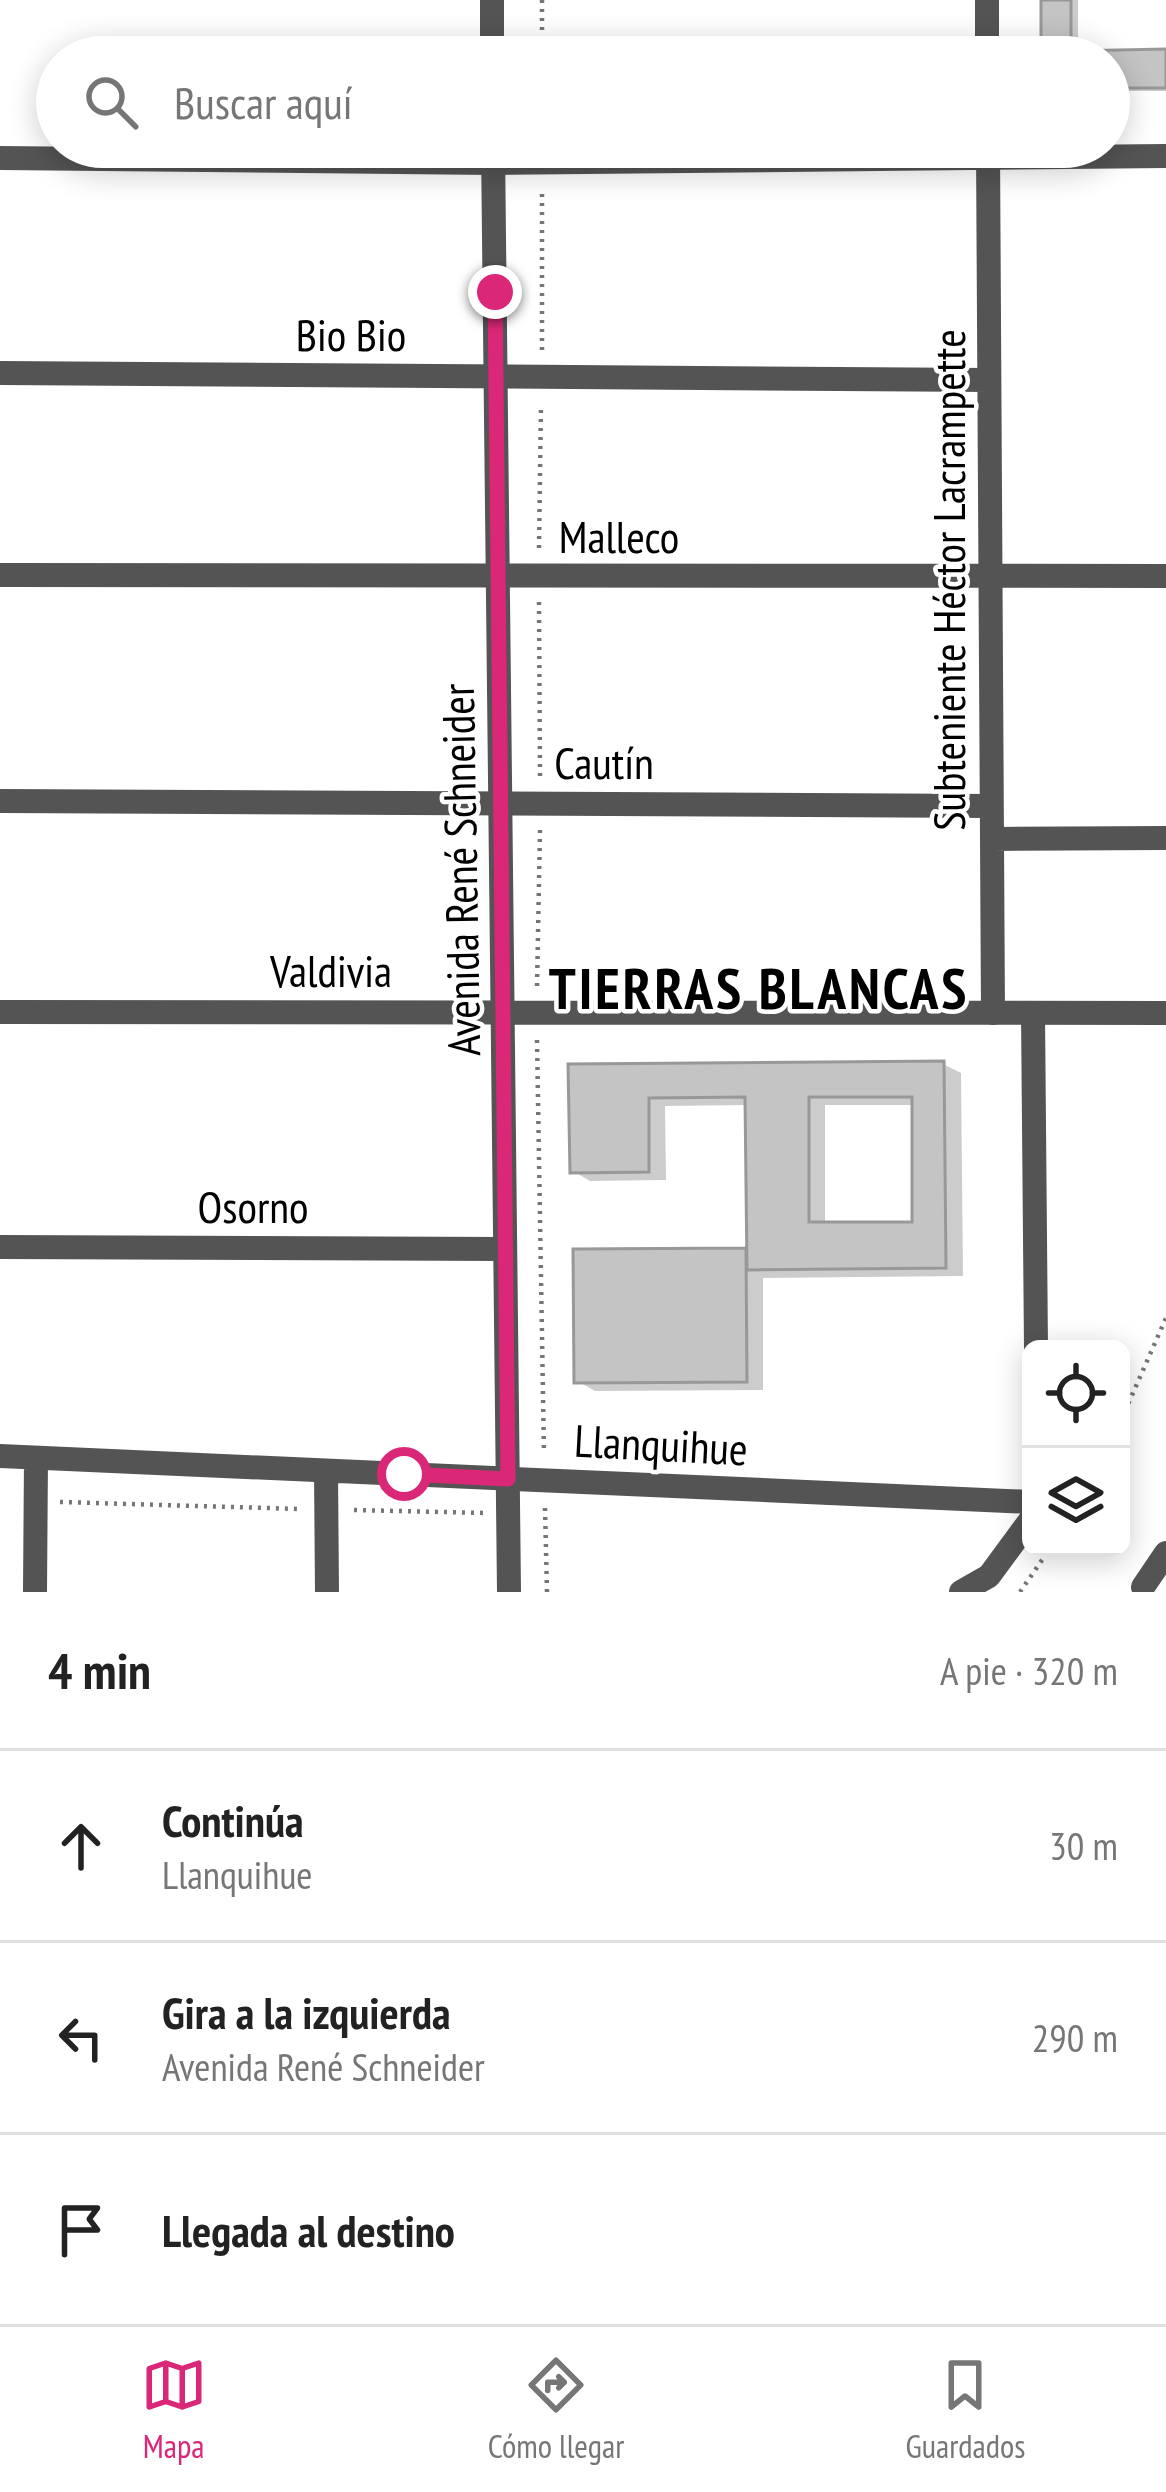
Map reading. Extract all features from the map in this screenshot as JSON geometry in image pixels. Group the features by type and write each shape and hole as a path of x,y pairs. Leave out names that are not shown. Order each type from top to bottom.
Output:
{"street":[{"path":"492,0 492,36"},
{"path":"987,0 987,36"},
{"path":"1130,155 1166,156"},
{"path":"0,158 36,158"},
{"name":"Avenida René Schneider","path":"493,168 509,1592"},
{"name":"Subteniente Héctor Lacrampette","path":"988,168 993,1013"},
{"name":"Bio Bio","path":"0,374 989,380"},
{"name":"Malleco","path":"0,575 1166,576"},
{"name":"Cautín","path":"0,801 992,806"},
{"path":"992,839 1166,838"},
{"name":"Valdivia","path":"0,1012 1166,1013"},
{"path":"1034,1013 1036,1340"},
{"name":"Osorno","path":"0,1247 506,1249"},
{"name":"Llanquihue","path":"0,1456 1022,1502"},
{"path":"35,1592 36,1458"},
{"path":"326,1471 327,1592"},
{"path":"961,1592 989,1576 1022,1532"},
{"path":"1148,1589 1166,1553"}],"path":[{"path":"542,0 542,36"},
{"path":"542,168 537,1013 547,1592"},
{"path":"1130,1400 1166,1318"},
{"path":"36,1502 508,1514"},
{"path":"1020,1592 1045,1556"}],"building":[{"path":"1041,0 1071,0 1071,36 1041,36"},
{"path":"1166,49 1166,88 1130,88 1130,50"},
{"path":"944,1061 946,1268 747,1270 745,1097 649,1098 649,1172 570,1173 568,1064","holes":["809,1097 912,1097 912,1222 809,1222"]},
{"path":"746,1248 747,1382 574,1383 573,1249"}],"district":[{"name":"TIERRAS BLANCAS","path":"759,988"}],"route":[{"path":"404,1474 508,1479 495,292"}]}
